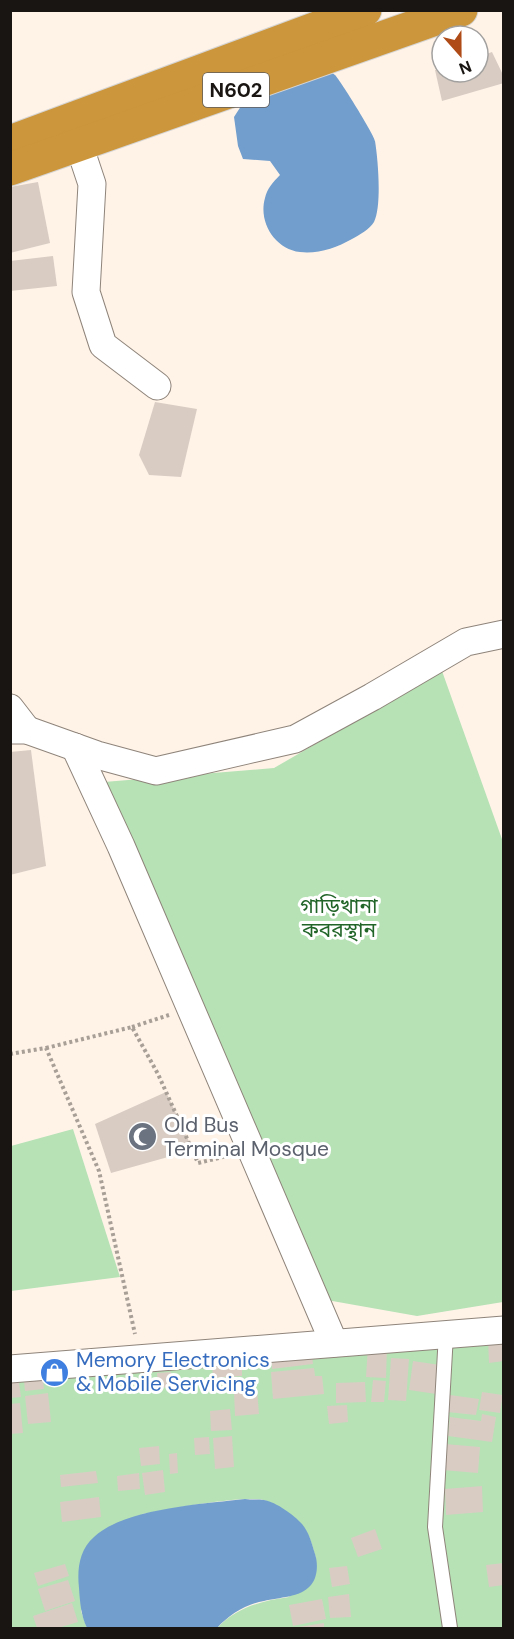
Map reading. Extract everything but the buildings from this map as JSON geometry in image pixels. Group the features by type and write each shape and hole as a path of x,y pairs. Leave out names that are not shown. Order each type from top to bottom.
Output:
{"highway":[{"name":"N602","path":"10,142 365,10"},
{"name":"N602","path":"10,169 461,10"}],"street":[{"path":"79,145 92,184 86,292 99,334 103,345 157,386"},
{"path":"10,708 19,730 156,771 295,739 466,642 504,634"},
{"path":"75,747 121,846 334,1343"},
{"path":"10,1369 504,1330"}],"lane":[{"path":"446,1334 435,1527 450,1629"}],"path":[{"path":"10,1054 46,1048 132,1027 190,1008"},
{"path":"132,1027 158,1074 198,1163 250,1150"},
{"path":"46,1048 99,1171 136,1337"}],"green space":[{"name":"গাড়িখানা কবরস্থান","path":"442,671 503,842 503,1302 417,1316 321,1299 104,782 274,768"},
{"path":"73,1129 120,1277 11,1291 11,1146"},
{"path":"503,1330 503,1628 217,1628 233,1615 250,1606 289,1597 316,1558 308,1535 297,1521 267,1501 243,1499 142,1514 81,1611 87,1628 11,1628 11,1369"}],"water":[{"path":"319,67 335,75 375,141 378,205 374,222 358,236 327,250 300,252 283,246 270,233 266,225 263,207 265,198 280,175 270,161 243,159 238,146 234,117 243,103"},
{"path":"245,1499 274,1503 299,1520 308,1534 316,1558 316,1574 311,1585 295,1595 257,1602 244,1607 217,1628 87,1628 80,1604 79,1567 85,1548 94,1537 108,1527 145,1514 166,1509"}],"place":[{"name":"Old Bus Terminal Mosque","path":"143,1137"},
{"name":"Memory Electronics & Mobile Servicing","path":"55,1372"}]}
